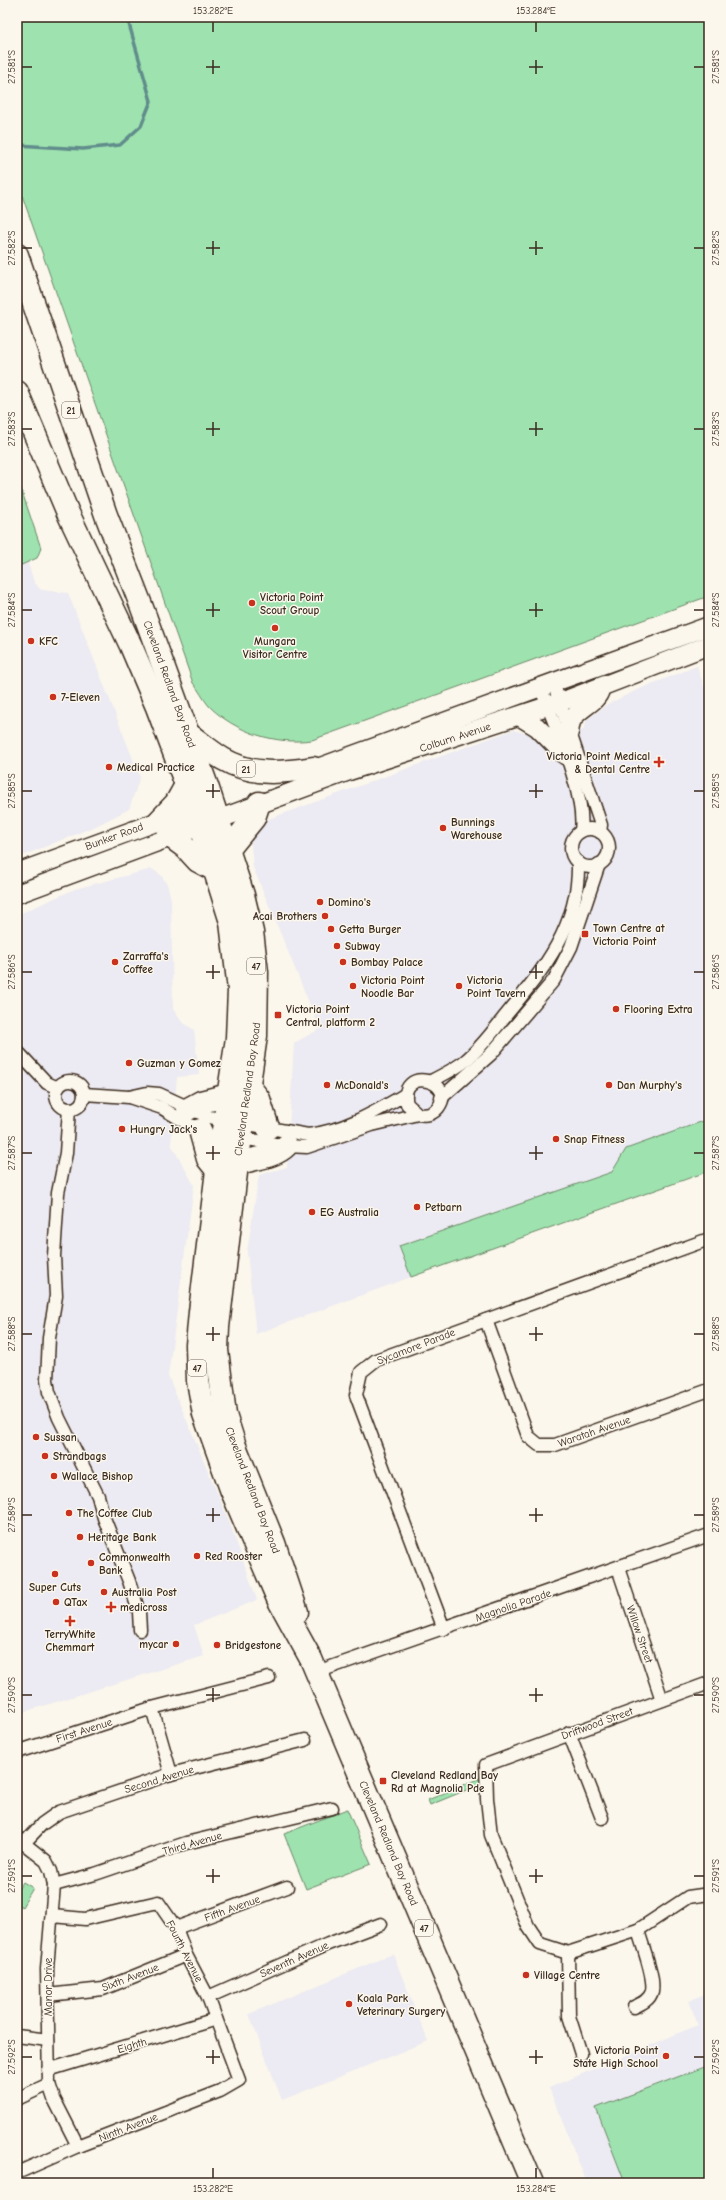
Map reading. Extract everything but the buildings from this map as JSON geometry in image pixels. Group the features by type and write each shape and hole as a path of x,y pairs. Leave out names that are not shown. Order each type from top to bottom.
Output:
{"highway":[{"name":"Cleveland Redland Bay Road","path":"17,255 106,515 188,734 207,815 215,870 230,916 237,961 239,990 237,1038 229,1094 233,1129"},
{"name":"Cleveland Redland Bay Road","path":"17,392 68,513 131,646 186,784 228,850 248,912 256,965 257,1023 249,1086 233,1129 227,1167 217,1350 225,1415 235,1446 292,1592 314,1666 532,2183"},
{"name":"21","path":"188,734 222,758 252,771 276,773 313,768"},
{"path":"186,784 165,829 198,861 215,870"},
{"path":"228,850 254,818 259,803"},
{"path":"249,1086 259,1099 268,1128"},
{"path":"188,1109 201,1102 229,1094"},
{"path":"200,1130 208,1159 227,1167 249,1159 278,1154 286,1146"}],"main road":[{"name":"Colburn Avenue","path":"207,815 313,768 709,626"},
{"name":"Colburn Avenue","path":"207,815 259,803 368,764 519,716 600,688 709,645"},
{"path":"569,732 571,720 581,709 598,696 600,688"},
{"path":"519,716 537,727 565,755"},
{"name":"Bunker Road","path":"17,873 207,815"},
{"name":"Bunker Road","path":"17,894 165,829"}],"street":[{"path":"546,684 553,704 565,755 583,817 581,831 572,843 572,854 578,862 588,866 599,864 604,861 609,851 607,840 600,832 591,829 581,831"},
{"path":"553,704 569,732 601,825 600,832"},
{"path":"432,1082 456,1067 477,1050 541,971 561,938 574,906 578,887 578,862"},
{"path":"441,1098 491,1054 554,980 571,947 599,864"},
{"path":"17,1051 47,1083 58,1088"},
{"path":"84,1094 129,1096 147,1092 159,1094 233,1129 286,1146 313,1146 372,1125 418,1114 432,1113 437,1110 441,1098 439,1088 432,1082 420,1080 411,1085 406,1094 365,1118 321,1133 296,1134 268,1128 233,1129 200,1130 162,1108 129,1096"},
{"path":"65,1082 74,1082 81,1086 84,1098 78,1106 69,1109 61,1105 58,1101 56,1092 58,1088 65,1082"},
{"path":"406,1094 407,1104 418,1114"},
{"path":"69,1109 66,1153 58,1193 54,1256 56,1296 49,1338 47,1380 49,1392 59,1418 98,1496 104,1518 129,1581 138,1612 140,1630"},
{"name":"Sycamore Parade","path":"444,1629 356,1395 361,1372 376,1360 709,1239"},
{"name":"Waratah Avenue","path":"486,1320 528,1436 539,1445 555,1445 709,1390"},
{"name":"Magnolia Parade","path":"314,1666 444,1629 709,1535"},
{"name":"Willow Street","path":"618,1568 662,1700"},
{"name":"First Avenue","path":"17,1752 152,1708 269,1678"},
{"name":"Driftwood Street","path":"568,1953 540,1944 528,1926 491,1835 487,1800 486,1765 709,1683"},
{"path":"152,1708 171,1774"},
{"path":"569,1734 602,1818"},
{"name":"Second Avenue","path":"21,1840 59,1812 171,1774 305,1740"},
{"name":"Third Avenue","path":"54,1885 95,1874 186,1843 332,1808"},
{"name":"Manor Drive","path":"21,1840 46,1861 51,1871 54,1885 47,1969 49,2084 54,2099 78,2146"},
{"name":"Fifth Avenue","path":"176,1928 287,1887"},
{"path":"581,2054 569,2016 568,1953 638,1930 688,1897 709,1894"},
{"name":"Fourth Avenue","path":"52,1916 85,1919 158,1902 176,1928 186,1955 208,1997 239,2080"},
{"name":"Seventh Avenue","path":"208,1997 328,1944 382,1924"},
{"path":"634,2007 644,2003 652,1993 652,1981 638,1930"},
{"name":"Sixth Avenue","path":"48,1996 103,1989 186,1955"},
{"name":"Eighth","path":"48,2070 216,2019"},
{"path":"17,2036 48,2040"},
{"name":"Ninth Avenue","path":"17,2173 78,2146 220,2091 239,2080"},
{"path":"17,2099 49,2084"}],"shaded area":[{"path":"28,563 34,582 41,590 68,593 140,777 129,809 96,826 17,858 17,567"},
{"path":"697,666 709,701 709,1119 626,1149 612,1172 399,1246 411,1277 256,1334 247,1252 259,1175 287,1167 294,1043 320,1029 253,867 251,844 255,829 266,820 513,730 532,735 542,745 583,730 587,720 606,705 637,690"},
{"path":"152,869 161,875 167,884 171,899 173,1009 181,1021 194,1030 199,1075 177,1077 171,1144 194,1185 168,1376 229,1521 257,1600 194,1625 204,1656 17,1714 17,915 75,889"},
{"path":"393,1954 428,2041 282,2100 249,2014"},
{"name":"Victoria Point State High School","path":"709,1992 709,2183 587,2183 549,2088 698,2025 689,2001"}],"green space":[{"path":"17,17 709,17 709,596 312,740 284,740 256,735 243,730 219,715 209,706 193,683 17,181"},
{"path":"17,477 41,548 37,558 17,567"},
{"path":"709,1119 709,1171 411,1277 399,1246 612,1172 626,1149"},
{"path":"480,1778 481,1784 430,1805 428,1800"},
{"path":"347,1809 371,1864 306,1889 284,1834"},
{"path":"23,1882 33,1888 22,1907 17,1904 17,1891"},
{"path":"709,2065 709,2183 625,2183 596,2108"}],"waterway":[{"path":"17,145 83,149 120,145 141,126 151,101 127,17"}],"place":[{"name":"Victoria Point Scout Group","path":"252,603"},
{"name":"Mungara Visitor Centre","path":"275,628"},
{"name":"KFC","path":"31,641"},
{"name":"7-Eleven","path":"53,697"},
{"name":"Victoria Point Medical & Dental Centre","path":"659,762"},
{"name":"Medical Practice","path":"109,767"},
{"name":"Bunnings Warehouse","path":"443,828"},
{"name":"Domino's","path":"320,902"},
{"name":"Acai Brothers","path":"325,916"},
{"name":"Getta Burger","path":"331,929"},
{"name":"Town Centre at Victoria Point","path":"585,934"},
{"name":"Subway","path":"337,946"},
{"name":"Zarraffa's Coffee","path":"115,962"},
{"name":"Bombay Palace","path":"343,962"},
{"name":"Victoria Point Noodle Bar","path":"353,986"},
{"name":"Victoria Point Tavern","path":"459,986"},
{"name":"Flooring Extra","path":"616,1009"},
{"name":"Victoria Point Central, platform 2","path":"278,1015"},
{"name":"Guzman y Gomez","path":"129,1063"},
{"name":"McDonald's","path":"327,1085"},
{"name":"Dan Murphy's","path":"609,1085"},
{"name":"Hungry Jack's","path":"122,1129"},
{"name":"Snap Fitness","path":"556,1139"},
{"name":"Petbarn","path":"417,1207"},
{"name":"EG Australia","path":"312,1212"},
{"name":"Sussan","path":"36,1437"},
{"name":"Strandbags","path":"45,1456"},
{"name":"Wallace Bishop","path":"54,1476"},
{"name":"The Coffee Club","path":"69,1513"},
{"name":"Heritage Bank","path":"80,1537"},
{"name":"Red Rooster","path":"197,1556"},
{"name":"Commonwealth Bank","path":"91,1563"},
{"name":"Super Cuts","path":"55,1574"},
{"name":"Australia Post","path":"104,1592"},
{"name":"QTax","path":"56,1602"},
{"name":"medicross","path":"111,1607"},
{"name":"TerryWhite Chemmart","path":"70,1621"},
{"name":"mycar","path":"176,1644"},
{"name":"Bridgestone","path":"217,1645"},
{"name":"Cleveland Redland Bay Rd at Magnolia Pde","path":"383,1781"},
{"name":"Village Centre","path":"526,1975"},
{"name":"Koala Park Veterinary Surgery","path":"349,2004"},
{"name":"Victoria Point State High School","path":"666,2056"}]}
